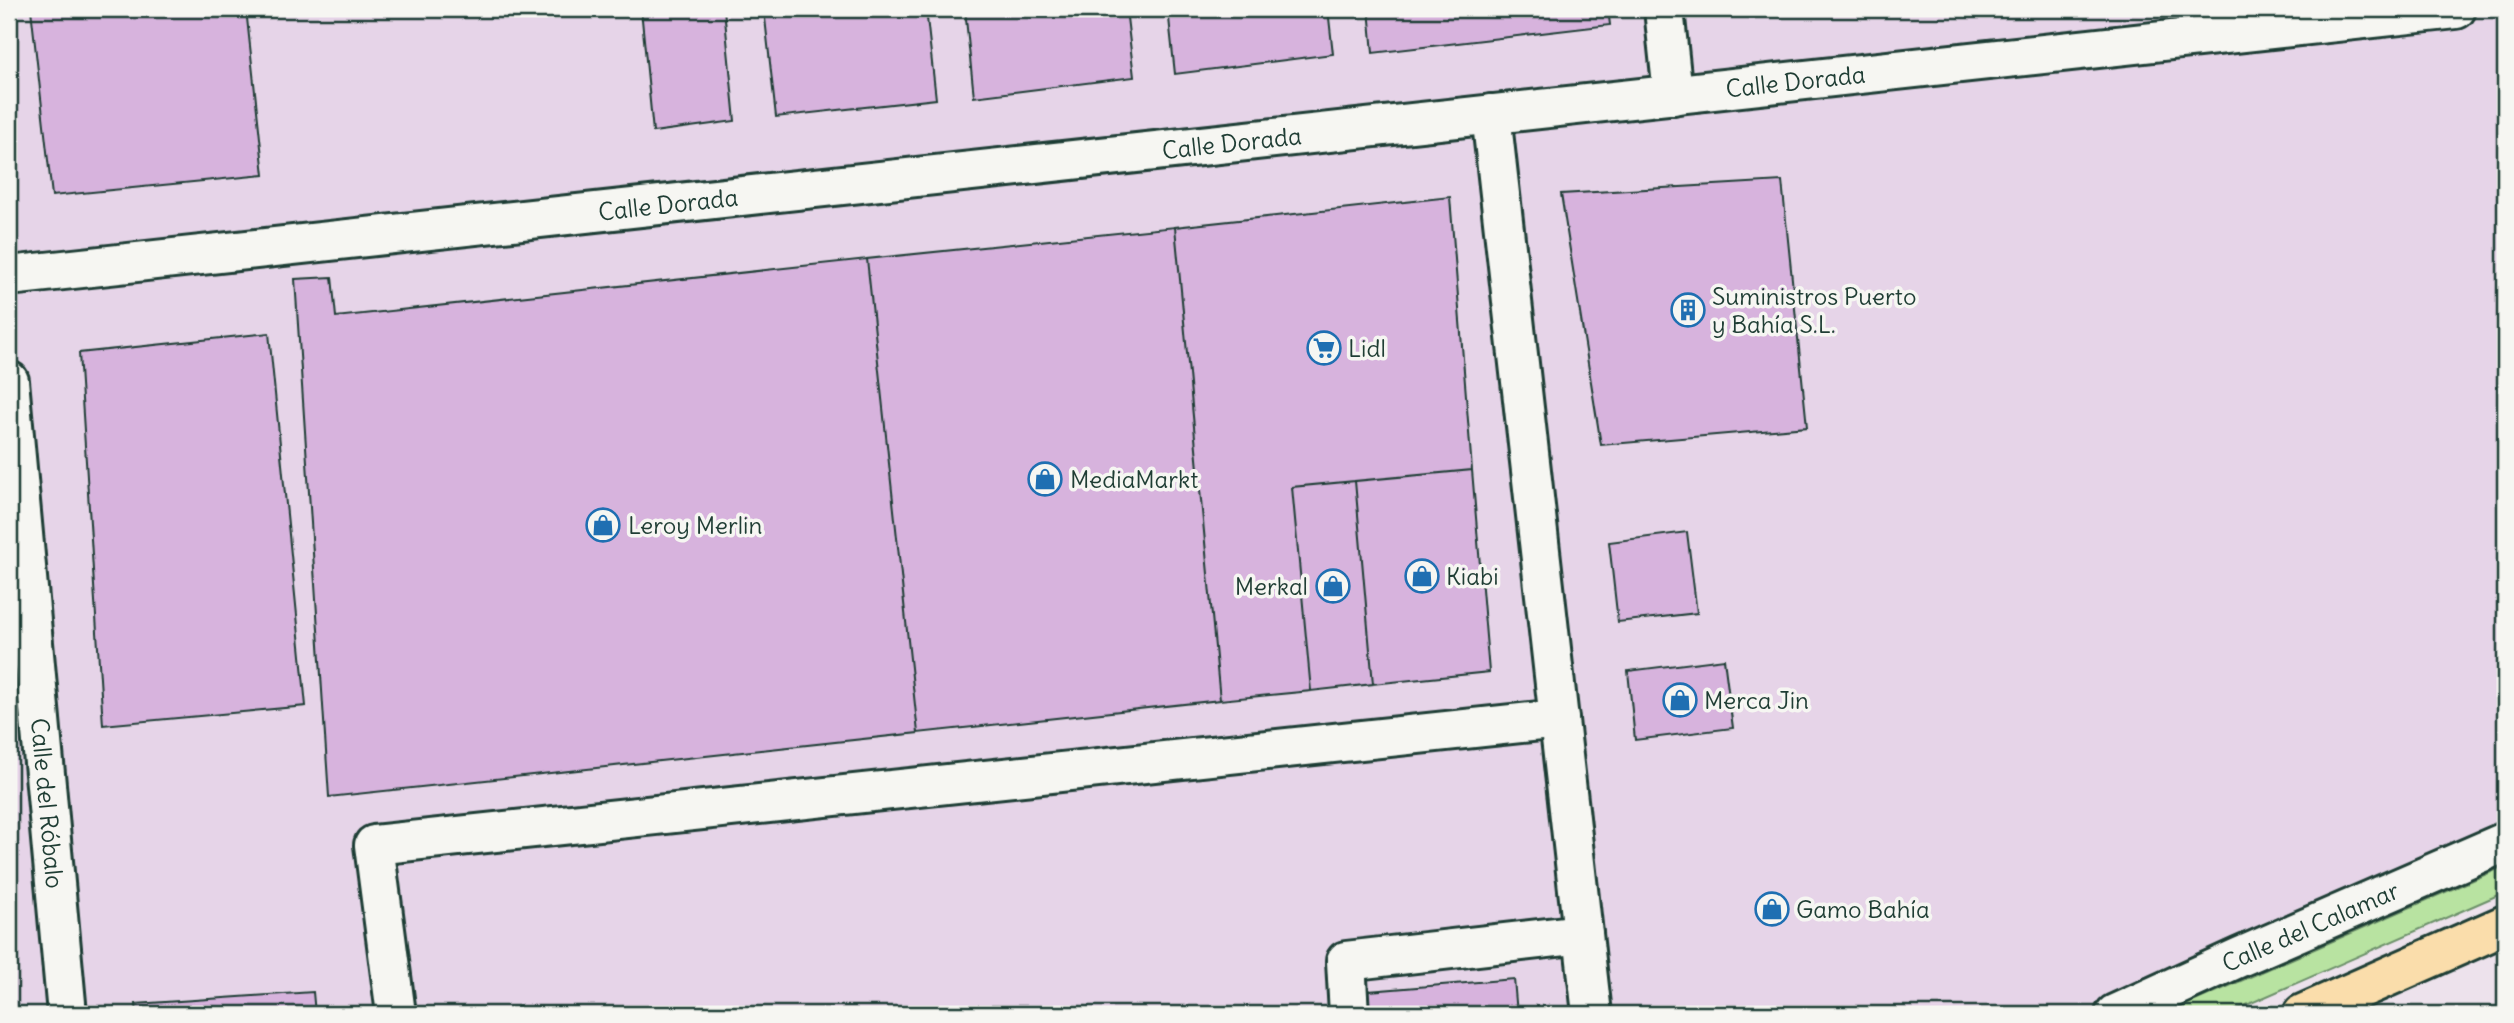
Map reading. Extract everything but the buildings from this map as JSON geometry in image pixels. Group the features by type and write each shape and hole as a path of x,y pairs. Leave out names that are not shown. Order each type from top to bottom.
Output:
{"highway":[{"path":"2303,1014 2505,925"}],"street":[{"path":"1664,9 1673,95"},
{"name":"Calle Dorada","path":"9,276 2456,9"},
{"path":"1490,114 1592,1014"},
{"name":"Calle del Róbalo","path":"9,382 67,1014"},
{"path":"396,1014 374,845 1559,719"},
{"name":"Calle del Calamar","path":"2115,1014 2505,842"},
{"path":"1349,1014 1346,961 1583,934"}],"shaded area":[{"path":"9,9 2505,9 2505,866 2165,1014 9,1014"}],"green space":[{"path":"2505,866 2505,892 2226,1014 2165,1014"}],"place":[{"name":"Suministros Puerto y Bahía S.L.","path":"1688,310"},
{"name":"Lidl","path":"1324,348"},
{"name":"MediaMarkt","path":"1045,479"},
{"name":"Leroy Merlin","path":"603,525"},
{"name":"Kiabi","path":"1422,576"},
{"name":"Merkal","path":"1333,586"},
{"name":"Merca Jin","path":"1680,700"},
{"name":"Gamo Bahía","path":"1772,909"}]}
